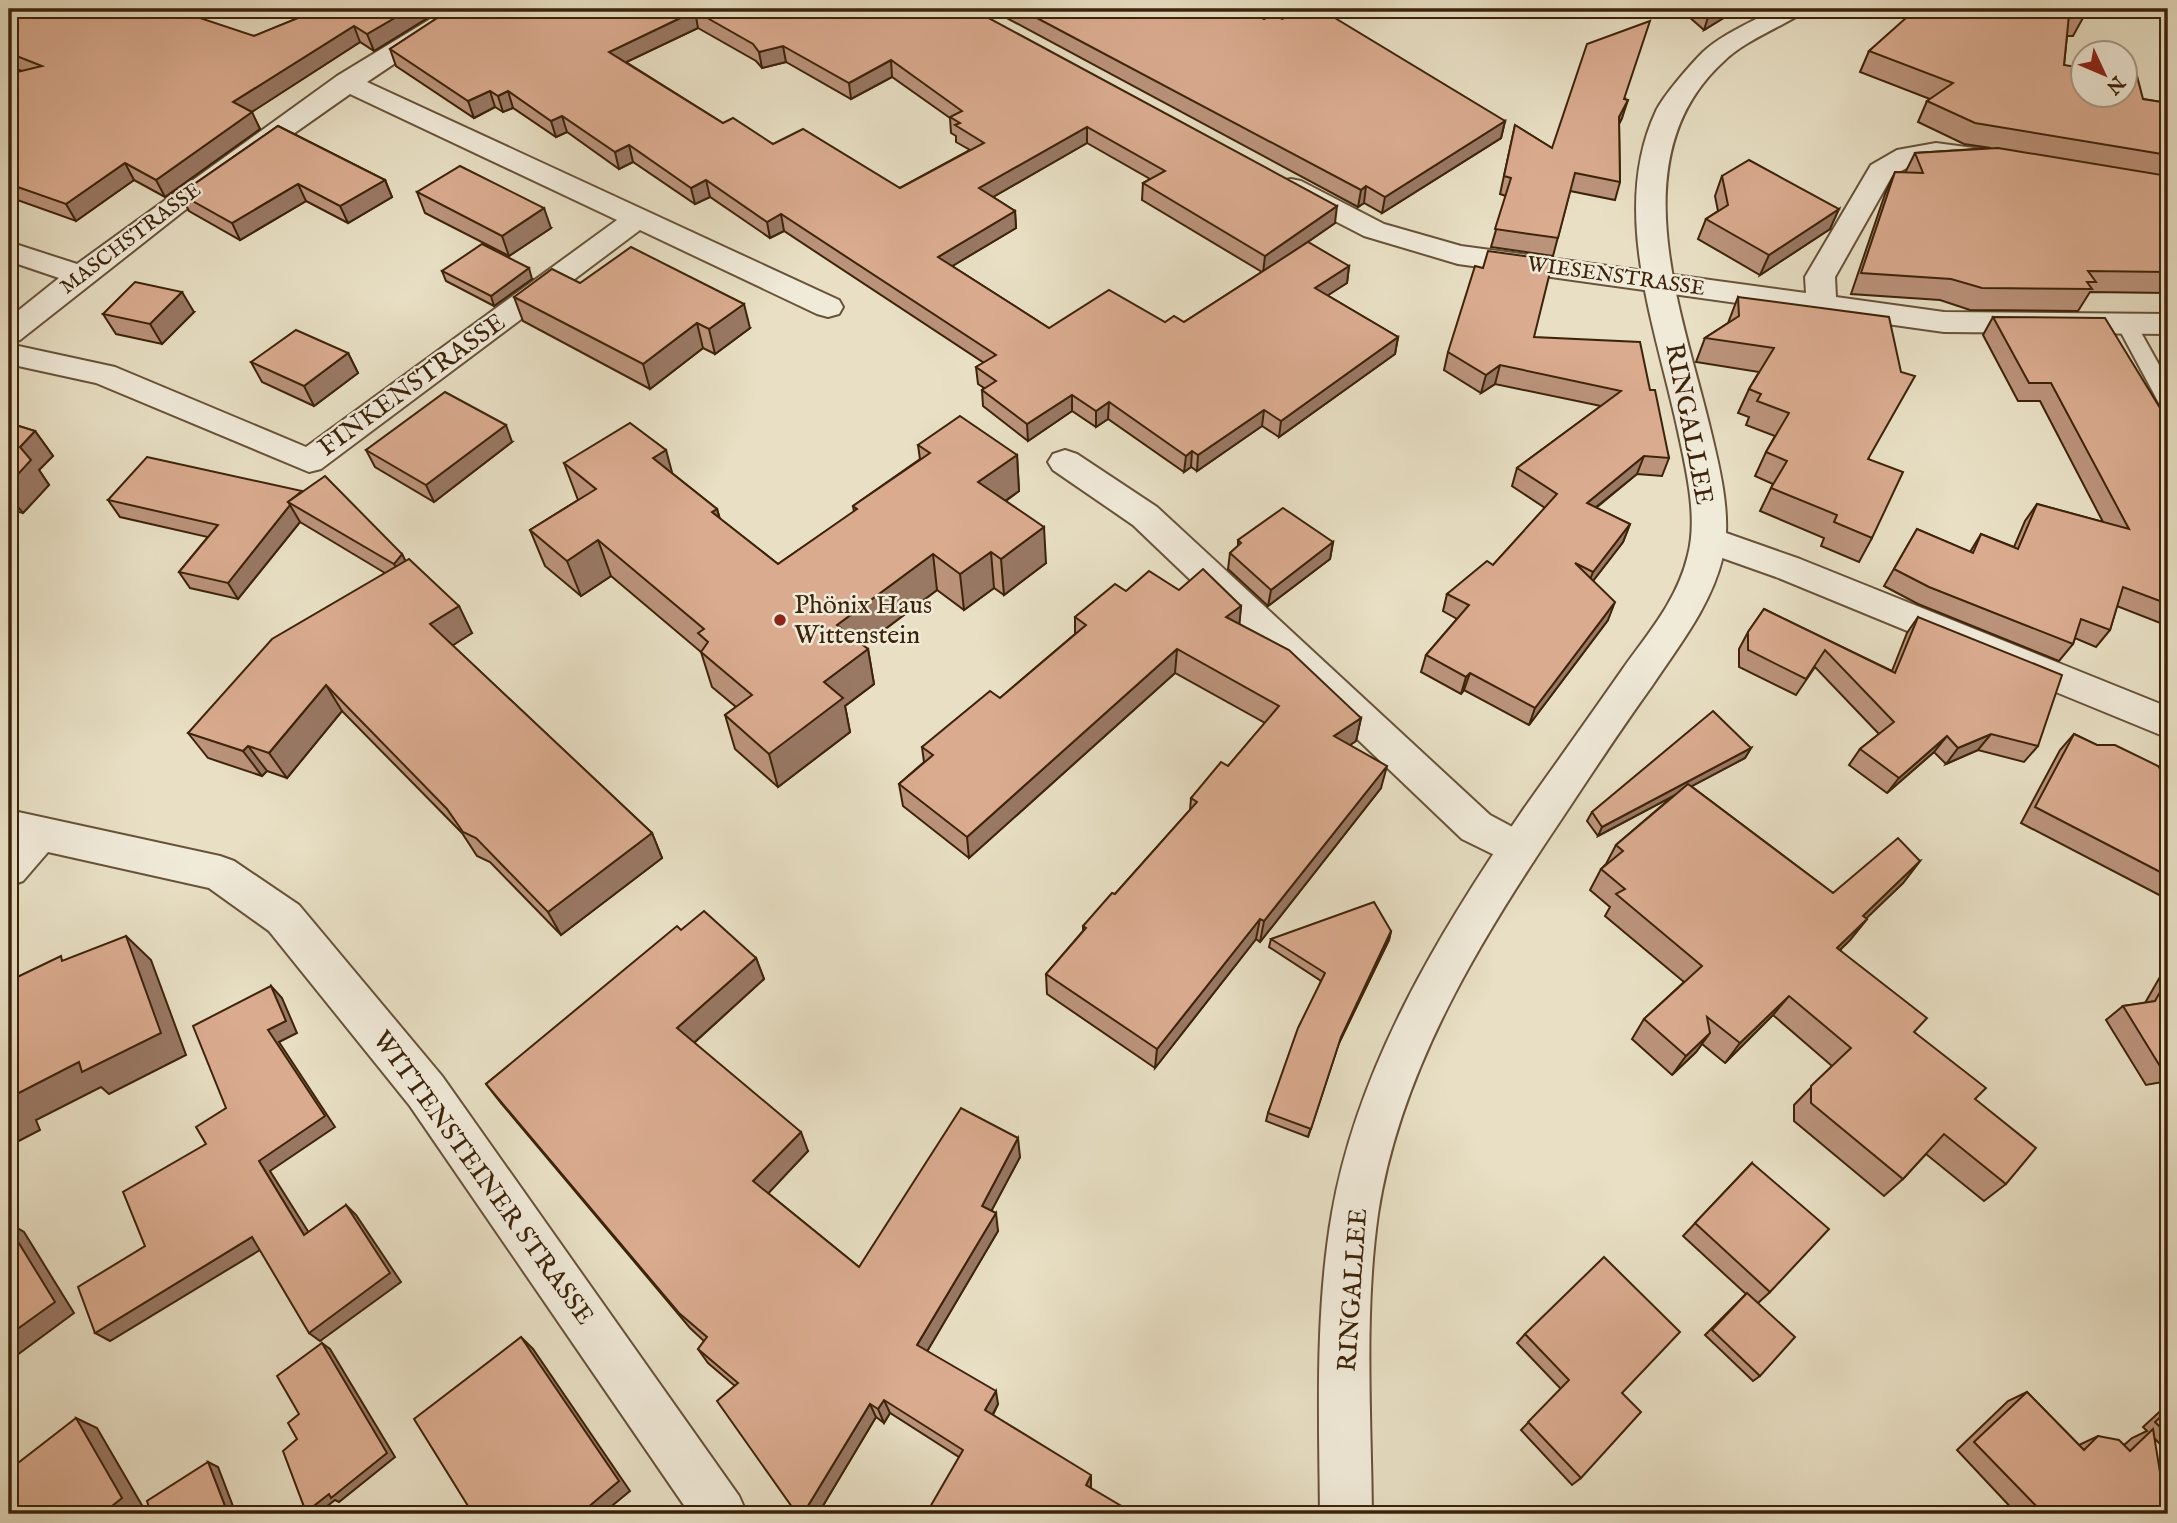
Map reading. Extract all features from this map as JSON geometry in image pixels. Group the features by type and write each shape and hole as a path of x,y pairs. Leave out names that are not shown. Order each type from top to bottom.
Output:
{"street":[{"name":"MASCHSTRASSE","path":"9,333 79,275 346,82 464,9"},
{"name":"RINGALLEE","path":"1346,1514 1347,1343 1354,1217 1386,1095 1432,998 1519,850 1686,608 1709,540 1705,480 1673,337 1657,283 1648,213 1655,143 1684,88 1704,64 1755,25 1791,9"},
{"path":"346,82 828,307"},
{"path":"1821,304 1820,277 1881,171 1894,159 1915,152 1938,150 2018,163"},
{"name":"WIESENSTRASSE","path":"1263,172 1374,230 1458,255 1944,322 2168,324"},
{"name":"FINKENSTRASSE","path":"9,354 104,374 309,461 637,219"},
{"path":"9,251 79,275"},
{"path":"1065,462 1145,516 1476,827 1519,850"},
{"path":"1709,540 1788,568 2168,723"},
{"path":"9,869 24,831"},
{"name":"WITTENSTEINER STRASSE","path":"24,831 220,873 284,918 426,1091 721,1514"}],"lane":[{"path":"2127,325 2168,400"}],"building":[{"path":"9,9 173,9 254,36 320,9 410,9 367,34 354,26 233,102 252,112 156,180 125,163 66,204 9,184 9,74 42,66 9,53"},
{"path":"451,9 972,9 1337,206 1265,256 1143,183 1165,171 1087,127 979,188 1015,211 938,257 1049,328 1109,290 1165,322 1174,316 1184,322 1308,242 1349,266 1315,288 1398,337 1281,421 1264,410 1198,455 1192,451 1186,456 1109,402 1096,411 1072,395 1027,424 982,390 996,381 976,367 996,355 781,214 767,222 706,180 691,188 629,145 615,152 562,116 551,121 508,91 498,96 490,91 468,101 390,49","holes":["695,11 753,44 759,52 783,46 849,83 891,60 962,111 950,117 960,123 955,125 984,143 900,188 803,129 773,144 733,118 723,123 609,52"]},
{"path":"1020,9 1248,9 1264,19 1274,14 1282,19 1310,9 1320,9 1505,121 1385,197 1366,186 1361,190"},
{"path":"1703,9 1718,9 1709,14"},
{"path":"1916,9 2011,18 2006,9 2081,9 2084,16 2069,15 2064,65 2068,66 2068,108 2138,108 2138,80 2143,99 2168,103 2168,155 1975,123 1927,101 1953,83 1869,51"},
{"path":"1650,21 1624,99 1628,100 1619,117 1620,182 1575,173 1558,238 1495,229 1511,178 1504,176 1515,125 1552,148 1587,44"},
{"path":"278,126 385,180 340,206 298,184 232,223 180,194"},
{"path":"1998,148 2168,176 2168,272 2088,271 2096,282 2087,282 2092,289 1982,288 1951,279 1861,273 1895,172 1923,173 1915,153"},
{"path":"1749,160 1839,209 1769,255 1706,219 1728,205 1722,176"},
{"path":"460,166 544,208 502,236 417,192"},
{"path":"482,244 529,268 491,296 442,271"},
{"path":"631,247 744,304 709,329 697,323 643,364 514,297 552,269 580,283"},
{"path":"1488,251 1553,260 1534,337 1640,342 1650,390 1655,390 1669,458 1644,456 1587,503 1630,524 1593,572 1575,563 1615,602 1535,708 1470,673 1466,677 1426,655 1469,605 1447,594 1487,561 1493,565 1557,494 1517,468 1621,391 1500,365 1486,375 1448,352 1475,266 1483,268"},
{"path":"135,282 182,292 150,324 103,314"},
{"path":"1738,297 1889,317 1901,372 1915,376 1868,459 1903,472 1872,538 1834,522 1837,515 1771,488 1787,461 1766,452 1789,413 1757,401 1761,394 1749,389 1774,348 1705,338 1739,316"},
{"path":"1993,317 2105,318 2168,421 2168,604 2123,587 2110,630 2081,619 2073,644 1929,587 1894,569 1917,529 1973,553 1981,534 2018,549 2037,504 2129,529 2051,383 2029,383"},
{"path":"296,330 348,353 304,386 251,362"},
{"path":"445,392 506,425 426,485 366,450"},
{"name":"Phönix Haus Wittenstein","path":"960,416 1017,455 978,482 1044,527 1001,559 991,552 960,574 933,554 837,625 868,649 824,682 843,698 769,754 725,715 752,695 701,652 708,642 698,633 704,629 598,540 567,561 530,530 596,489 564,463 630,423 666,450 653,458 717,509 712,512 778,564 857,509 853,506 930,453 918,445"},
{"path":"9,423 35,431 20,447 31,460 9,484"},
{"path":"147,457 302,491 288,502 290,505 228,583 179,572 218,525 108,500"},
{"path":"325,476 402,554 394,564 288,502"},
{"path":"1283,508 1333,542 1271,590 1230,553 1241,543 1238,540"},
{"path":"409,559 459,606 430,624 652,833 548,912 476,838 463,832 447,809 326,685 269,753 248,746 243,751 188,733 272,639"},
{"path":"1203,569 1241,606 1226,617 1289,650 1361,718 1334,736 1387,766 1264,921 1260,919 1157,1049 1046,974 1086,928 1083,926 1197,802 1191,798 1221,762 1228,766 1279,706 1177,649 967,837 899,784 933,755 922,747 990,691 1000,698 1086,625 1075,617 1115,584 1126,591 1149,571 1179,590"},
{"path":"1764,609 1895,673 1918,617 2062,675 2038,746 1991,734 1958,748 1947,736 1899,778 1860,749 1894,722 1825,650 1806,679 1748,650 1748,632"},
{"path":"1713,711 1751,748 1602,827 1592,812"},
{"path":"2074,734 2097,745 2115,745 2158,766 2168,780 2168,876 2035,807"},
{"path":"1688,784 1833,893 1898,838 1920,861 1863,916 1867,919 1837,948 1927,1018 1914,1032 1986,1088 1975,1099 2036,1148 2006,1184 1944,1134 1903,1179 1811,1103 1811,1086 1851,1048 1789,996 1740,1043 1707,1017 1710,1033 1686,1056 1644,1019 1702,966 1616,894 1625,889 1601,869 1623,851 1616,845"},
{"path":"1374,902 1391,931 1341,1037 1311,1129 1268,1113 1298,1028 1325,973 1271,939"},
{"path":"704,911 756,958 677,1028 801,1132 753,1181 859,1267 961,1108 1018,1138 982,1206 996,1213 917,1345 996,1391 985,1410 1091,1475 1086,1485 1135,1514 926,1514 963,1450 884,1400 878,1409 870,1404 803,1514 797,1514 717,1401 738,1383 698,1349 707,1337 679,1313 486,1084 677,926 681,930"},
{"path":"126,936 161,1033 82,1072 79,1062 9,1098 9,981 61,956 62,961"},
{"path":"2168,978 2168,1071 2163,1071 2123,1006 2155,1001"},
{"path":"271,986 286,1021 268,1030 325,1116 259,1161 304,1235 346,1205 390,1273 309,1333 252,1237 95,1333 78,1287 145,1246 123,1192 206,1144 196,1127 226,1108 193,1026"},
{"path":"1752,1163 1829,1229 1770,1292 1695,1223"},
{"path":"9,1227 55,1302 9,1335"},
{"path":"1604,1257 1680,1332 1622,1393 1641,1412 1581,1478 1528,1422 1569,1380 1525,1334"},
{"path":"1747,1293 1795,1337 1760,1376 1712,1330"},
{"path":"521,1337 619,1481 580,1514 473,1514 414,1419"},
{"path":"322,1343 387,1453 331,1498 329,1494 306,1512 283,1451 297,1439 288,1423 299,1414 277,1376"},
{"path":"2027,1392 2084,1450 2098,1436 2119,1440 2130,1451 2153,1429 2165,1503 2154,1514 2044,1514 1974,1442"},
{"path":"2168,1410 2168,1435 2155,1422"},
{"path":"76,1418 122,1498 102,1514 9,1514 9,1470"},
{"path":"208,1462 228,1514 151,1514 147,1501"}],"place":[{"name":"Phönix Haus Wittenstein","path":"780,620"}]}
